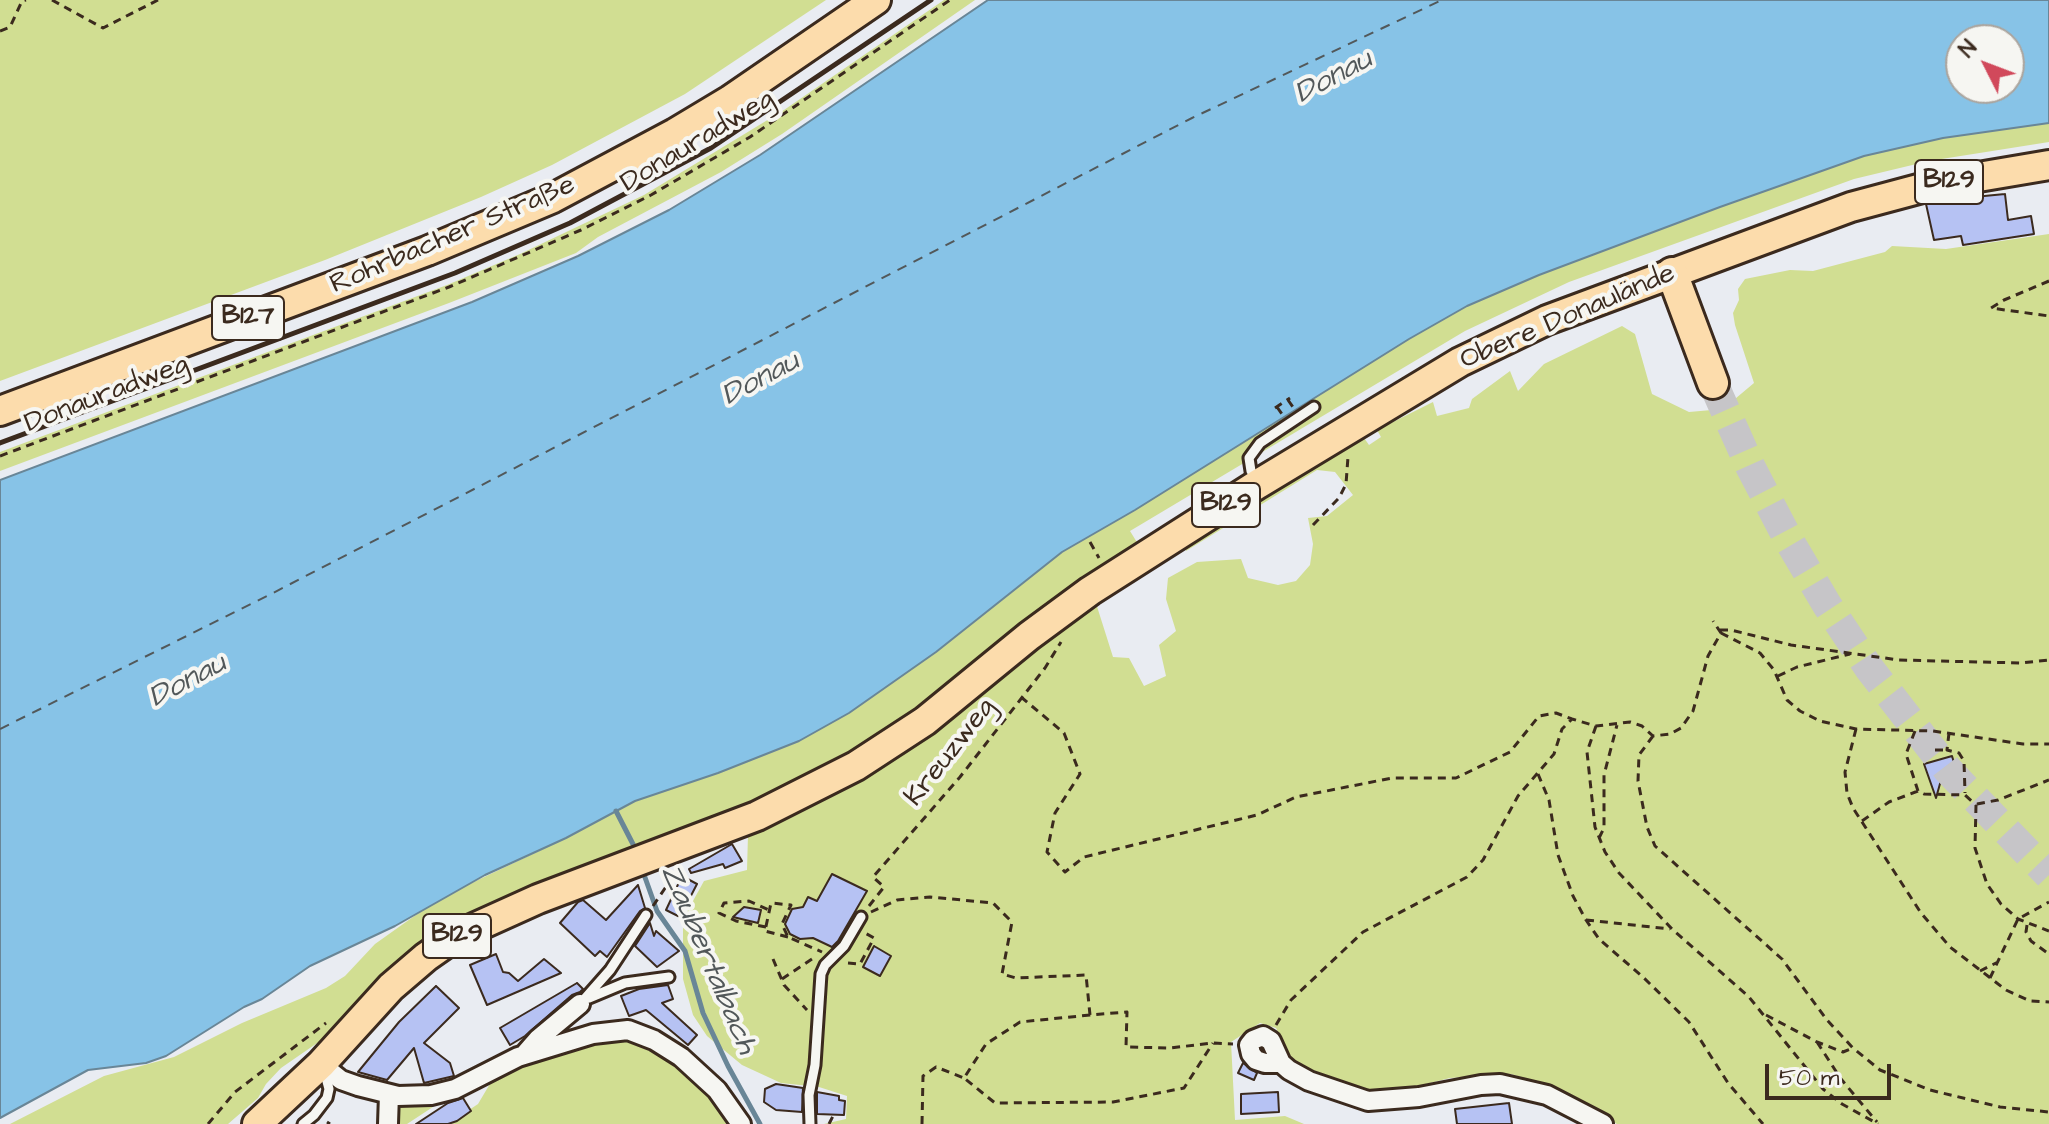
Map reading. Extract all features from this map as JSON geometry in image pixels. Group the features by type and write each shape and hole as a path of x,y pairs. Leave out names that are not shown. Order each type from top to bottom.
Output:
{"highway":[{"path":"1672,273 1713,383"}],"main road":[{"name":"Rohrbacher Straße","path":"0,411 427,251 553,198 686,127 876,0"},
{"name":"Obere Donaulände","path":"321,1064 391,987 456,936 514,909 757,816 870,759 925,721 1090,591 1338,435 1434,377 1504,340 1547,320 1824,215 1904,191 2049,165"},
{"name":"B129","path":"269,1118 321,1064"}],"street":[{"path":"524,1055 538,1039 580,1004"},
{"path":"321,1064 349,1083 389,1094 413,1096 451,1091 524,1055 604,1031 621,1030 640,1033 672,1050 722,1097 741,1124"},
{"path":"1281,1063 1256,1060 1249,1045 1259,1036 1268,1038 1281,1063 1309,1081 1368,1101 1419,1097 1481,1085 1514,1085 1566,1102 1603,1124"},
{"path":"388,1124 389,1094"}],"lane":[{"path":"1258,484 1251,471 1249,458 1253,452 1269,435 1314,407"},
{"path":"580,1004 603,979 646,915"},
{"path":"810,1124 809,1095 815,1065 822,969 844,946 861,917"},
{"path":"580,1004 625,983 669,977"},
{"path":"303,1124 327,1098 328,1084 321,1064"}],"path":[{"path":"0,31 10,27 22,1 26,0"},
{"path":"52,0 103,28 158,0"},
{"name":"Donauradweg","path":"0,456 449,287 581,230 750,137 950,0"},
{"path":"2049,281 1991,308 2049,316"},
{"path":"1275,408 1290,398"},
{"path":"1313,525 1339,498 1346,484 1348,459 1338,435"},
{"path":"1090,542 1101,561"},
{"path":"1713,621 1721,632 1760,653 1778,676 1783,695 1800,711 1820,721 1856,729 1915,730 2023,744 2049,744"},
{"path":"1721,632 1731,630 1779,643 1914,661 2032,663 2049,660"},
{"path":"1721,632 1708,656 1691,717 1674,733 1653,736 1639,755 1638,781 1647,827 1655,846 1782,959 1827,1020 1853,1048 1880,1070 1930,1090 2000,1107 2049,1112"},
{"name":"Kreuzweg","path":"861,917 884,887 873,877 951,788 1050,661 1062,640"},
{"path":"1778,676 1797,667 1852,653"},
{"path":"1021,697 1064,733 1080,774 1055,813 1047,852 1065,872 1084,857 1257,815 1296,797 1392,778 1456,778 1510,752 1539,716 1556,713 1596,726 1630,722 1642,726 1653,736"},
{"path":"1268,1038 1291,1000 1363,932 1467,877 1483,860 1518,796 1554,754 1562,729 1572,719"},
{"path":"1599,839 1604,828 1604,775 1617,725"},
{"path":"1596,726 1587,752 1591,800 1599,839 1626,883 1764,1014 1823,1089 1842,1104 1878,1124"},
{"path":"1856,729 1846,767 1845,784 1851,803 1921,913 1946,943 1990,979 2019,997 2049,1002"},
{"path":"1915,730 1906,754 1918,791 1924,794 1965,795 1976,805 1975,848 1979,865 1995,897 2018,919 2049,931"},
{"path":"1947,750 1949,733"},
{"path":"1935,750 1957,752 1963,757 1965,795"},
{"path":"1538,774 1549,800 1558,855 1573,896 1586,920 1599,939 1689,1022 1728,1083 1763,1124"},
{"path":"1976,805 2049,780"},
{"path":"1862,821 1889,802 1918,791"},
{"path":"660,897 676,874 678,863"},
{"path":"861,917 897,900 930,897 993,903 1012,922 1002,974 1016,978 1086,975 1090,1015"},
{"path":"766,927 736,921 719,913 724,903 749,901 769,910"},
{"path":"1990,979 2018,919 2049,902"},
{"path":"788,937 782,924 791,905 771,903 765,931 788,937 833,958"},
{"path":"1586,920 1672,929"},
{"path":"2027,924 2026,932 2031,941 2049,954"},
{"path":"860,964 874,938"},
{"path":"781,979 822,952"},
{"path":"773,959 781,979 799,1003 807,1010 818,1013"},
{"path":"1979,971 1998,962"},
{"path":"964,1078 986,1044 1020,1022 1127,1012 1126,1047 1170,1048 1213,1043 1249,1045"},
{"path":"1764,1014 1843,1052 1853,1048"},
{"path":"1817,1042 1841,1079 1878,1124"},
{"path":"922,1124 923,1076 936,1067 964,1078 995,1103 1113,1102 1184,1088 1213,1043"},
{"path":"829,1124 835,1112"}],"green space":[{"path":"0,0 826,0 685,94 552,165 325,260 0,381"},
{"path":"944,0 975,0 782,134 721,172 598,237 576,253 0,471 0,452 447,285 644,195 784,110"},
{"path":"2049,123 2049,142 1929,161 1854,179 1569,282 1465,331 1130,531 1138,544 882,737 788,791 566,871 480,912 336,1030 281,1068 258,1098 228,1124 10,1124 104,1076 174,1057 242,1023 326,988 345,976 375,944 459,889 566,838 634,801 799,741 849,713 936,652 1062,552 1467,306 1539,275 1864,156 1943,138"},
{"path":"2049,234 2049,1124 1617,1124 1554,1087 1511,1074 1450,1078 1410,1088 1362,1092 1292,1061 1276,1028 1260,1023 1231,1042 1235,1120 1285,1116 1304,1124 824,1124 846,1119 847,1096 819,1087 781,1083 742,1065 707,1036 693,1015 683,979 683,919 704,881 747,870 748,835 852,785 890,761 969,703 1094,597 1113,657 1129,658 1144,686 1166,676 1159,645 1176,631 1166,599 1168,578 1197,562 1241,559 1248,578 1278,585 1296,581 1310,565 1313,544 1308,518 1327,516 1353,495 1335,472 1317,470 1186,551 1189,536 1305,463 1351,445 1362,435 1369,445 1381,437 1377,430 1433,402 1437,416 1469,408 1472,399 1510,371 1518,391 1544,364 1622,326 1635,334 1652,394 1689,412 1723,409 1754,383 1733,313 1739,300 1738,289 1745,279 1790,270 1813,271 1885,252 1892,246 1946,249"},
{"path":"619,1040 647,1047 674,1062 710,1095 731,1124 448,1124 478,1104 494,1077 523,1064 598,1041"},
{"path":"442,1101 407,1124 394,1124 395,1113 402,1105"}],"water":[{"name":"Donau","path":"988,0 2049,0 2049,123 1943,138 1864,156 1539,275 1467,306 1062,552 936,652 849,713 799,741 635,801 566,838 485,875 395,926 310,966 262,999 166,1056 146,1063 88,1070 0,1118 0,480 472,302 578,256 669,210 760,155"}],"building":[{"path":"2005,194 2008,220 2031,216 2034,234 1963,245 1961,236 1934,240 1926,204"},
{"path":"1952,756 1955,766 1943,773 1936,798 1924,764"},
{"path":"732,844 742,861 725,868 723,864 691,873 689,869"},
{"path":"832,874 867,891 838,941 832,947 813,938 800,939 790,934 785,924 792,909 803,907 808,897 817,901"},
{"path":"682,876 697,884 680,917 666,910"},
{"path":"638,885 645,908 607,957 600,951 595,956 560,923 583,900 606,920"},
{"path":"744,907 761,910 758,923 733,917"},
{"path":"650,923 654,936 656,931 679,951 657,967 635,946"},
{"path":"874,946 891,956 880,976 863,967"},
{"path":"496,954 503,972 518,981 544,959 561,973 487,1005 470,965"},
{"path":"577,983 583,989 580,992 572,995 525,1036 510,1045 500,1028"},
{"path":"668,985 673,999 662,1003 697,1035 688,1045 646,1010 629,1016 621,996 639,989"},
{"path":"436,986 459,1008 424,1043 450,1063 454,1076 424,1083 414,1048 387,1080 358,1072 399,1022"},
{"path":"1243,1063 1257,1073 1254,1080 1238,1073"},
{"path":"776,1084 803,1088 802,1112 776,1110 764,1102 765,1089"},
{"path":"817,1092 839,1096 839,1100 845,1101 844,1115 817,1114"},
{"path":"1278,1092 1279,1112 1241,1114 1241,1094"},
{"path":"463,1098 471,1111 457,1121 416,1124 448,1103"},
{"path":"1509,1103 1512,1124 1457,1124 1455,1109"}],"waterway":[{"name":"Zaubertalbach","path":"616,811 637,852"},
{"name":"Zaubertalbach","path":"642,869 657,911 685,951 703,1013 760,1124"}],"ferry route":[{"path":"0,729 271,594 1192,118 1442,0"}],"tunnel":[{"path":"1713,383 1750,466 1787,537 1869,668 1948,770 2049,875"}],"railway":[{"path":"0,443 455,273 570,223 711,148 931,0"}]}
